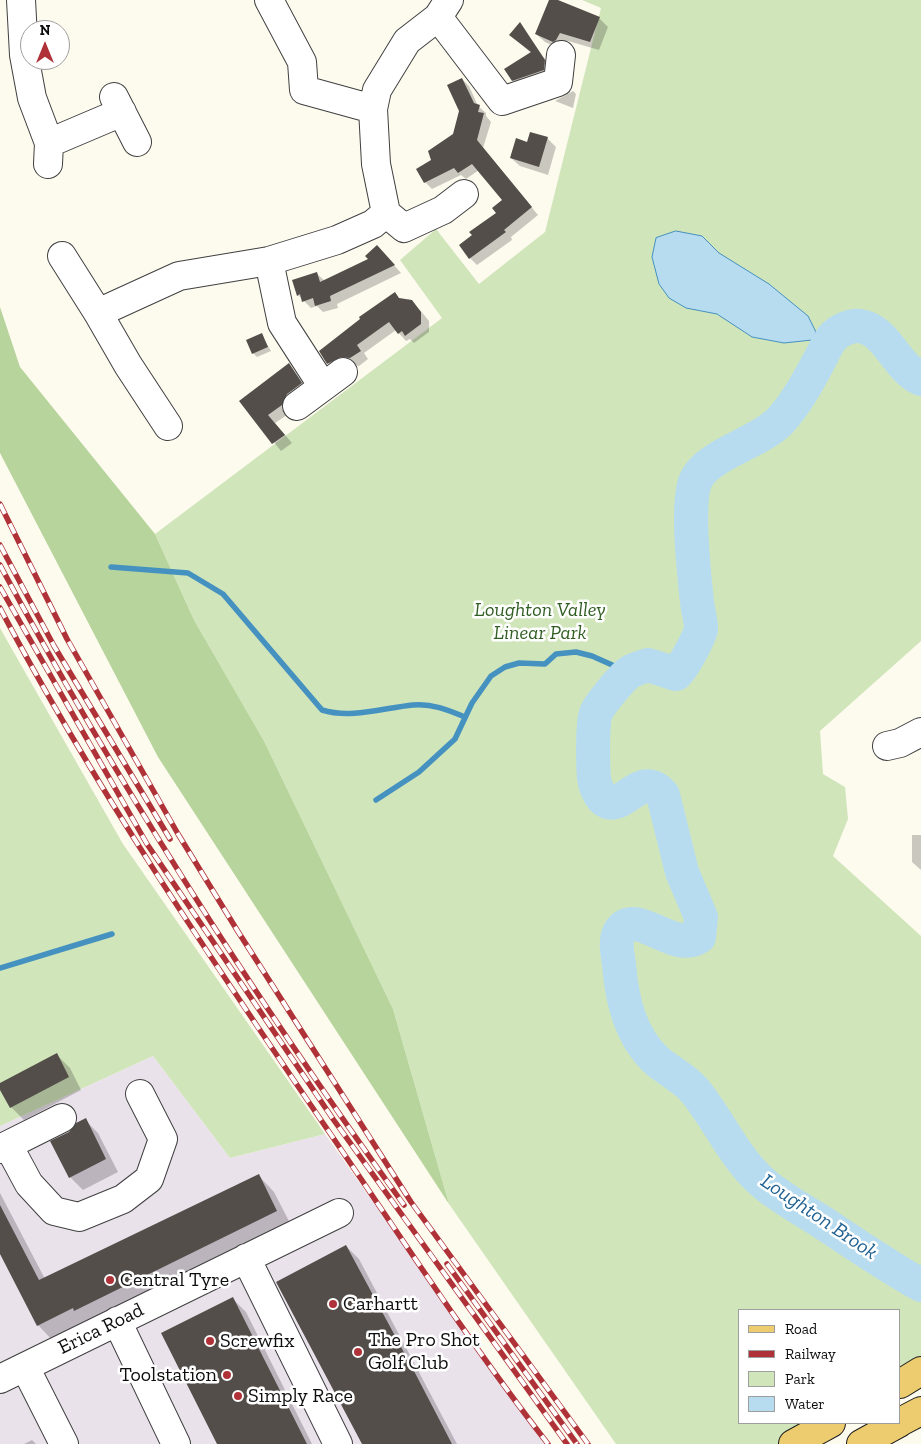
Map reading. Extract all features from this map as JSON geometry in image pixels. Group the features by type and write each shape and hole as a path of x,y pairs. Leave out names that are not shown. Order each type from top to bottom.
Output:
{"main road":[{"path":"901,1383 921,1371"},
{"path":"901,1421 921,1410"},
{"path":"793,1444 829,1424"},
{"path":"861,1444 896,1424"}],"street":[{"path":"21,0 24,55 32,98 49,153 118,104 138,142"},
{"path":"269,0 302,62 304,90 373,109"},
{"path":"380,219 373,109 377,90 406,41 443,9 502,101 558,82 561,55"},
{"path":"98,313 179,276 269,261 336,240 380,219 404,228 443,210 464,194"},
{"path":"62,256 128,365 168,426"},
{"path":"269,261 282,323 332,378 297,406"},
{"path":"887,746 900,743 921,732"},
{"path":"62,1118 4,1147 29,1184 54,1211 79,1217 122,1199 149,1179 163,1139 140,1094"},
{"name":"Erica Road","path":"0,1379 339,1213"},
{"path":"246,1258 338,1444"},
{"path":"117,1321 176,1444"},
{"path":"25,1366 64,1444"}],"shaded area":[{"path":"153,1056 230,1158 325,1134 544,1444 0,1444 0,1126"}],"green space":[{"name":"Loughton Valley Linear Park","path":"582,0 921,0 921,641 820,731 823,774 845,787 848,819 833,856 921,936 921,1371 901,1383 901,1309 738,1309 738,1424 829,1424 793,1444 616,1444 449,1204 393,1009 264,741 194,620 155,534 442,318 400,260 436,229 479,284 545,232 601,8"},
{"path":"0,307 20,367 155,534 194,620 264,741 393,1009 449,1204 158,757 0,453"},
{"path":"0,628 123,844 325,1134 230,1158 153,1056 0,1126"}],"water":[{"path":"676,231 702,236 719,253 769,284 808,316 816,332 812,340 784,343 752,337 717,314 686,308 669,298 659,284 652,257 656,238"}],"building":[{"path":"549,0 558,0 600,17 590,42 560,33 553,42 535,34"},
{"path":"520,22 545,60 544,70 512,81 504,69 531,52 509,35"},
{"path":"462,78 474,103 480,105 478,112 484,113 477,140 532,207 504,230 506,232 469,259 459,245 472,235 469,232 496,213 492,208 502,200 472,164 458,173 454,168 424,183 416,169 431,160 428,151 453,134 459,111 447,85"},
{"path":"530,132 548,137 539,167 510,158 516,138 527,142"},
{"path":"377,245 395,265 330,296 331,301 315,306 313,298 302,302 300,294 297,296 292,280 317,272 320,282 368,259 365,256"},
{"path":"395,292 399,298 412,300 421,312 421,324 405,336 402,331 398,334 389,322 357,345 361,351 350,358 341,357 327,364 319,351 360,319 359,317"},
{"path":"262,333 268,347 252,354 246,340"},
{"path":"289,363 302,383 287,394 282,405 268,415 285,435 272,444 239,401"},
{"path":"57,1053 69,1077 10,1108 0,1090 0,1083"},
{"path":"86,1118 106,1159 69,1178 50,1141 69,1132 76,1123"},
{"path":"259,1174 277,1211 74,1311 73,1308 37,1326 0,1254 0,1205 39,1280"},
{"path":"346,1245 452,1444 362,1444 276,1282"},
{"path":"233,1297 307,1444 217,1444 161,1333"}],"waterway":[{"name":"Loughton Brook","path":"921,379 912,374 877,334 859,326 844,329 830,340 811,377 780,421 758,437 719,458 699,475 694,485 692,497 691,526 694,575 701,626 700,633 686,660 676,674 648,665 632,671 622,679 596,713 593,744 594,781 603,799 610,803 617,802 639,788 647,786 655,788 663,795 682,872 701,917 699,937 689,941 679,940 636,924 627,925 618,935 617,948 622,991 629,1017 640,1040 657,1061 695,1091 737,1154 756,1177 788,1201 883,1263 921,1285"},
{"path":"111,567 188,573 223,594 322,710 356,713 402,706 426,705 465,717"},
{"path":"376,800 419,772 455,739 472,703 491,676 505,667 519,663 545,664 556,654 576,652 592,656 628,672"},
{"path":"0,968 112,934"}],"railway":[{"path":"0,504 67,639 178,834 237,930 411,1202 588,1444"},
{"path":"0,545 54,646 170,839"},
{"path":"0,565 45,648 93,730 192,892 296,1050 404,1205"},
{"path":"0,587 147,844 333,1119 567,1444"},
{"path":"0,608 36,675 154,870 433,1285 489,1366 548,1444"},
{"path":"447,1264 577,1444"}],"place":[{"name":"Central Tyre","path":"110,1280"},
{"name":"Carhartt","path":"333,1304"},
{"name":"Screwfix","path":"210,1341"},
{"name":"The Pro Shot Golf Club","path":"358,1352"},
{"name":"Toolstation","path":"227,1375"},
{"name":"Simply Race","path":"238,1396"}]}
